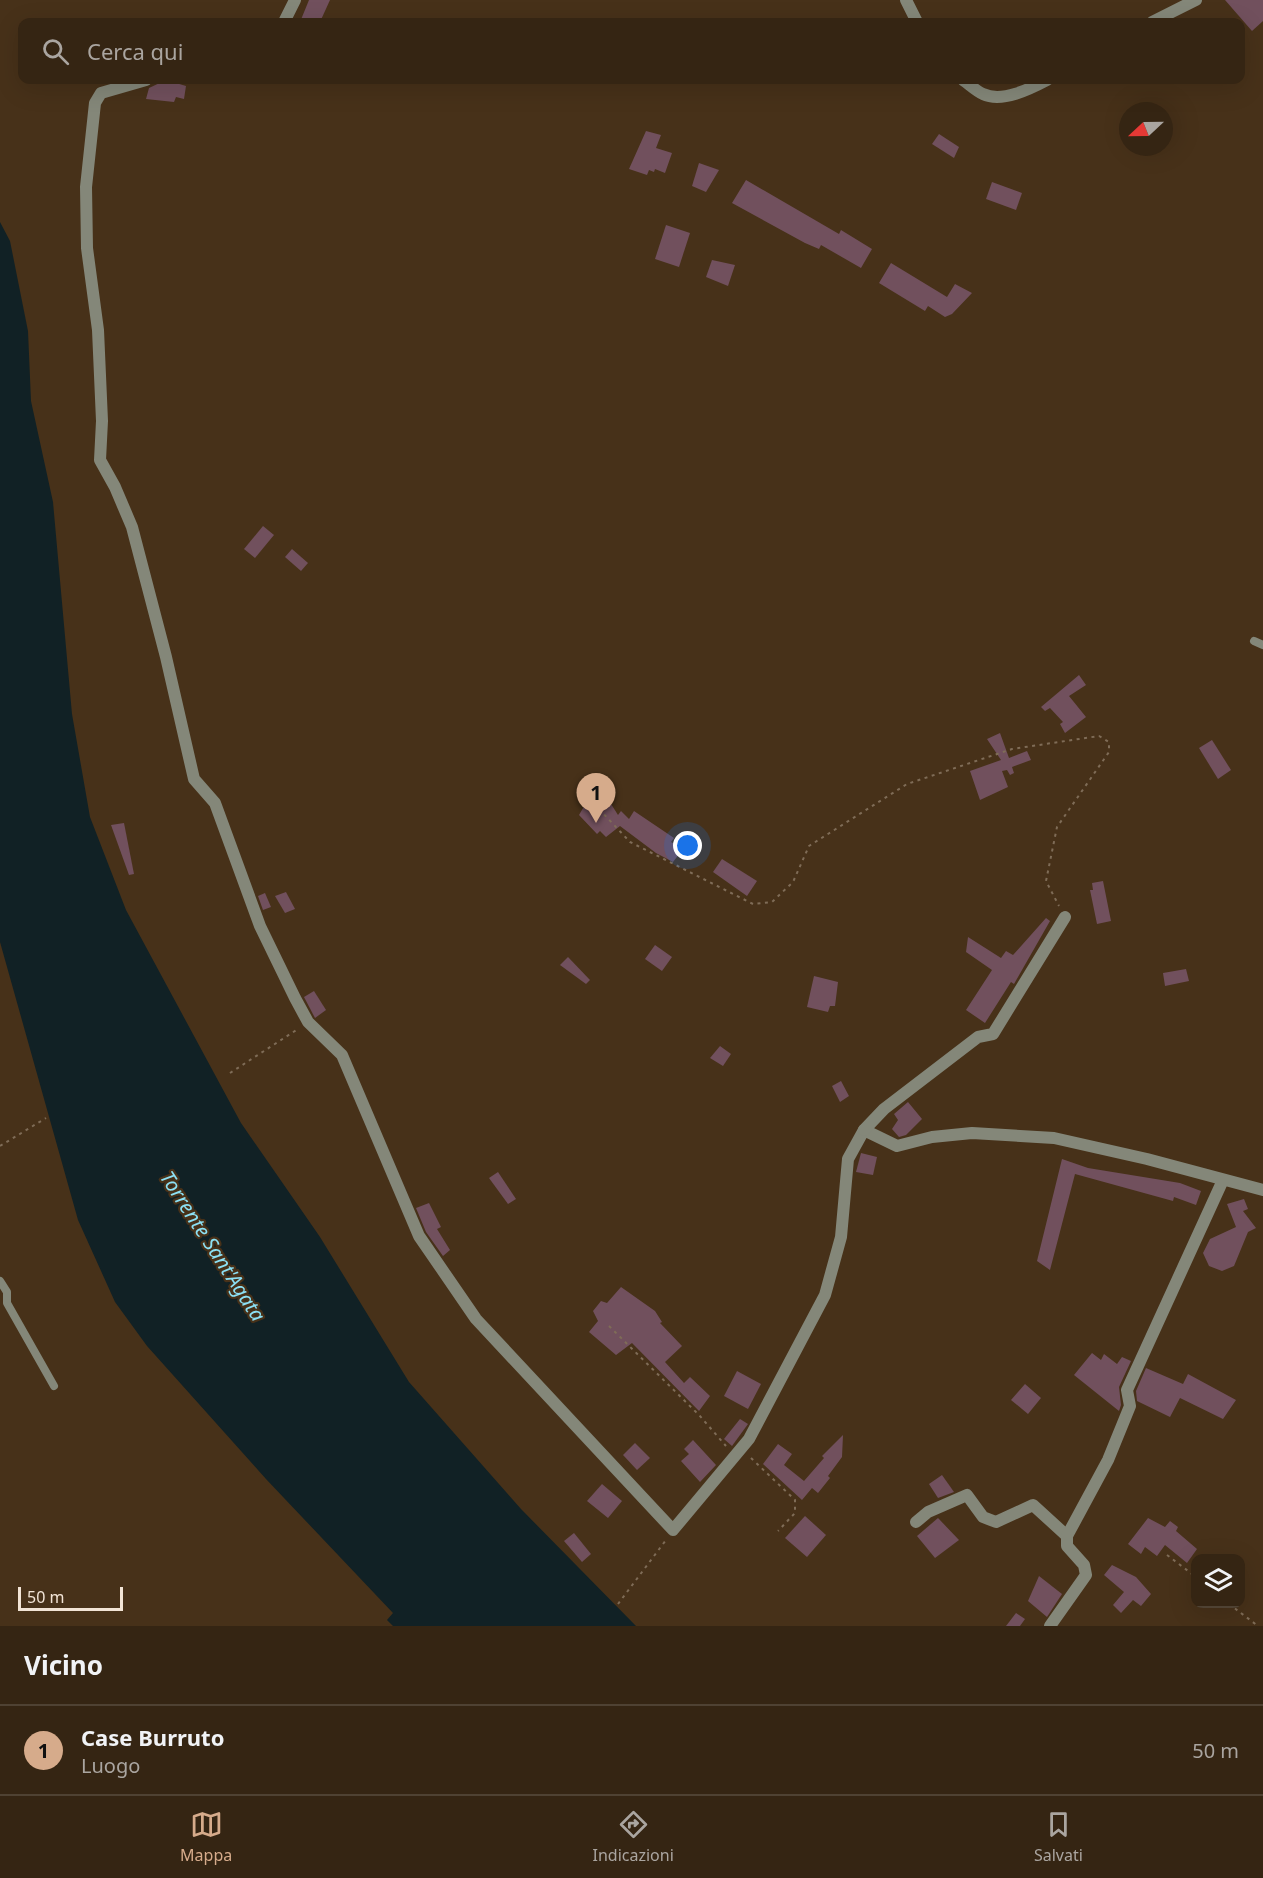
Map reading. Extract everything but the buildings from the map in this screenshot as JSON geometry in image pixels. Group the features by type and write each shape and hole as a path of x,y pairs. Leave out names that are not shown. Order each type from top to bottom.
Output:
{"street":[{"path":"287,18 295,0"},
{"path":"906,0 915,18"},
{"path":"1160,18 1196,0"},
{"path":"132,84 101,93 95,103 86,187 87,248 98,330 102,421 100,460 132,527 166,657 194,779 215,803 260,926 308,1022 342,1055 419,1236 476,1319 673,1530 739,1453 761,1420 825,1295 841,1237 848,1159 864,1130 884,1109 978,1037 993,1034 1065,917"},
{"path":"969,84 984,94 1004,96 1040,84"},
{"path":"864,1130 897,1146 932,1137 972,1133 1054,1138 1147,1159 1263,1190"},
{"path":"1050,1626 1086,1575 1084,1565 1067,1546 1067,1536 1108,1460 1130,1406 1127,1390 1223,1180"},
{"path":"916,1522 928,1512 967,1496 983,1517 996,1522 1033,1505 1067,1536"}],"lane":[{"path":"1254,641 1263,645"},
{"path":"0,1281 7,1292 7,1303 54,1386"}],"path":[{"path":"599,809 630,842 753,904 772,902 793,882 809,846 907,784 1012,749 1099,736 1109,742 1109,752 1057,827 1046,881 1065,917"},
{"path":"230,1073 308,1022"},
{"path":"0,1146 46,1118"},
{"path":"609,1326 739,1453 795,1500 795,1513 778,1531"},
{"path":"618,1604 673,1530"},
{"path":"1167,1556 1191,1573"},
{"path":"1234,1608 1258,1626"}],"water":[{"name":"Torrente Sant'Agata","path":"0,222 10,241 28,331 31,401 53,502 72,714 90,817 126,910 241,1123 320,1237 409,1382 521,1509 636,1626 393,1626 387,1620 393,1613 266,1479 147,1346 115,1302 78,1220 0,942"}],"place":[{"name":"Case Burruto","path":"596,823"}]}
